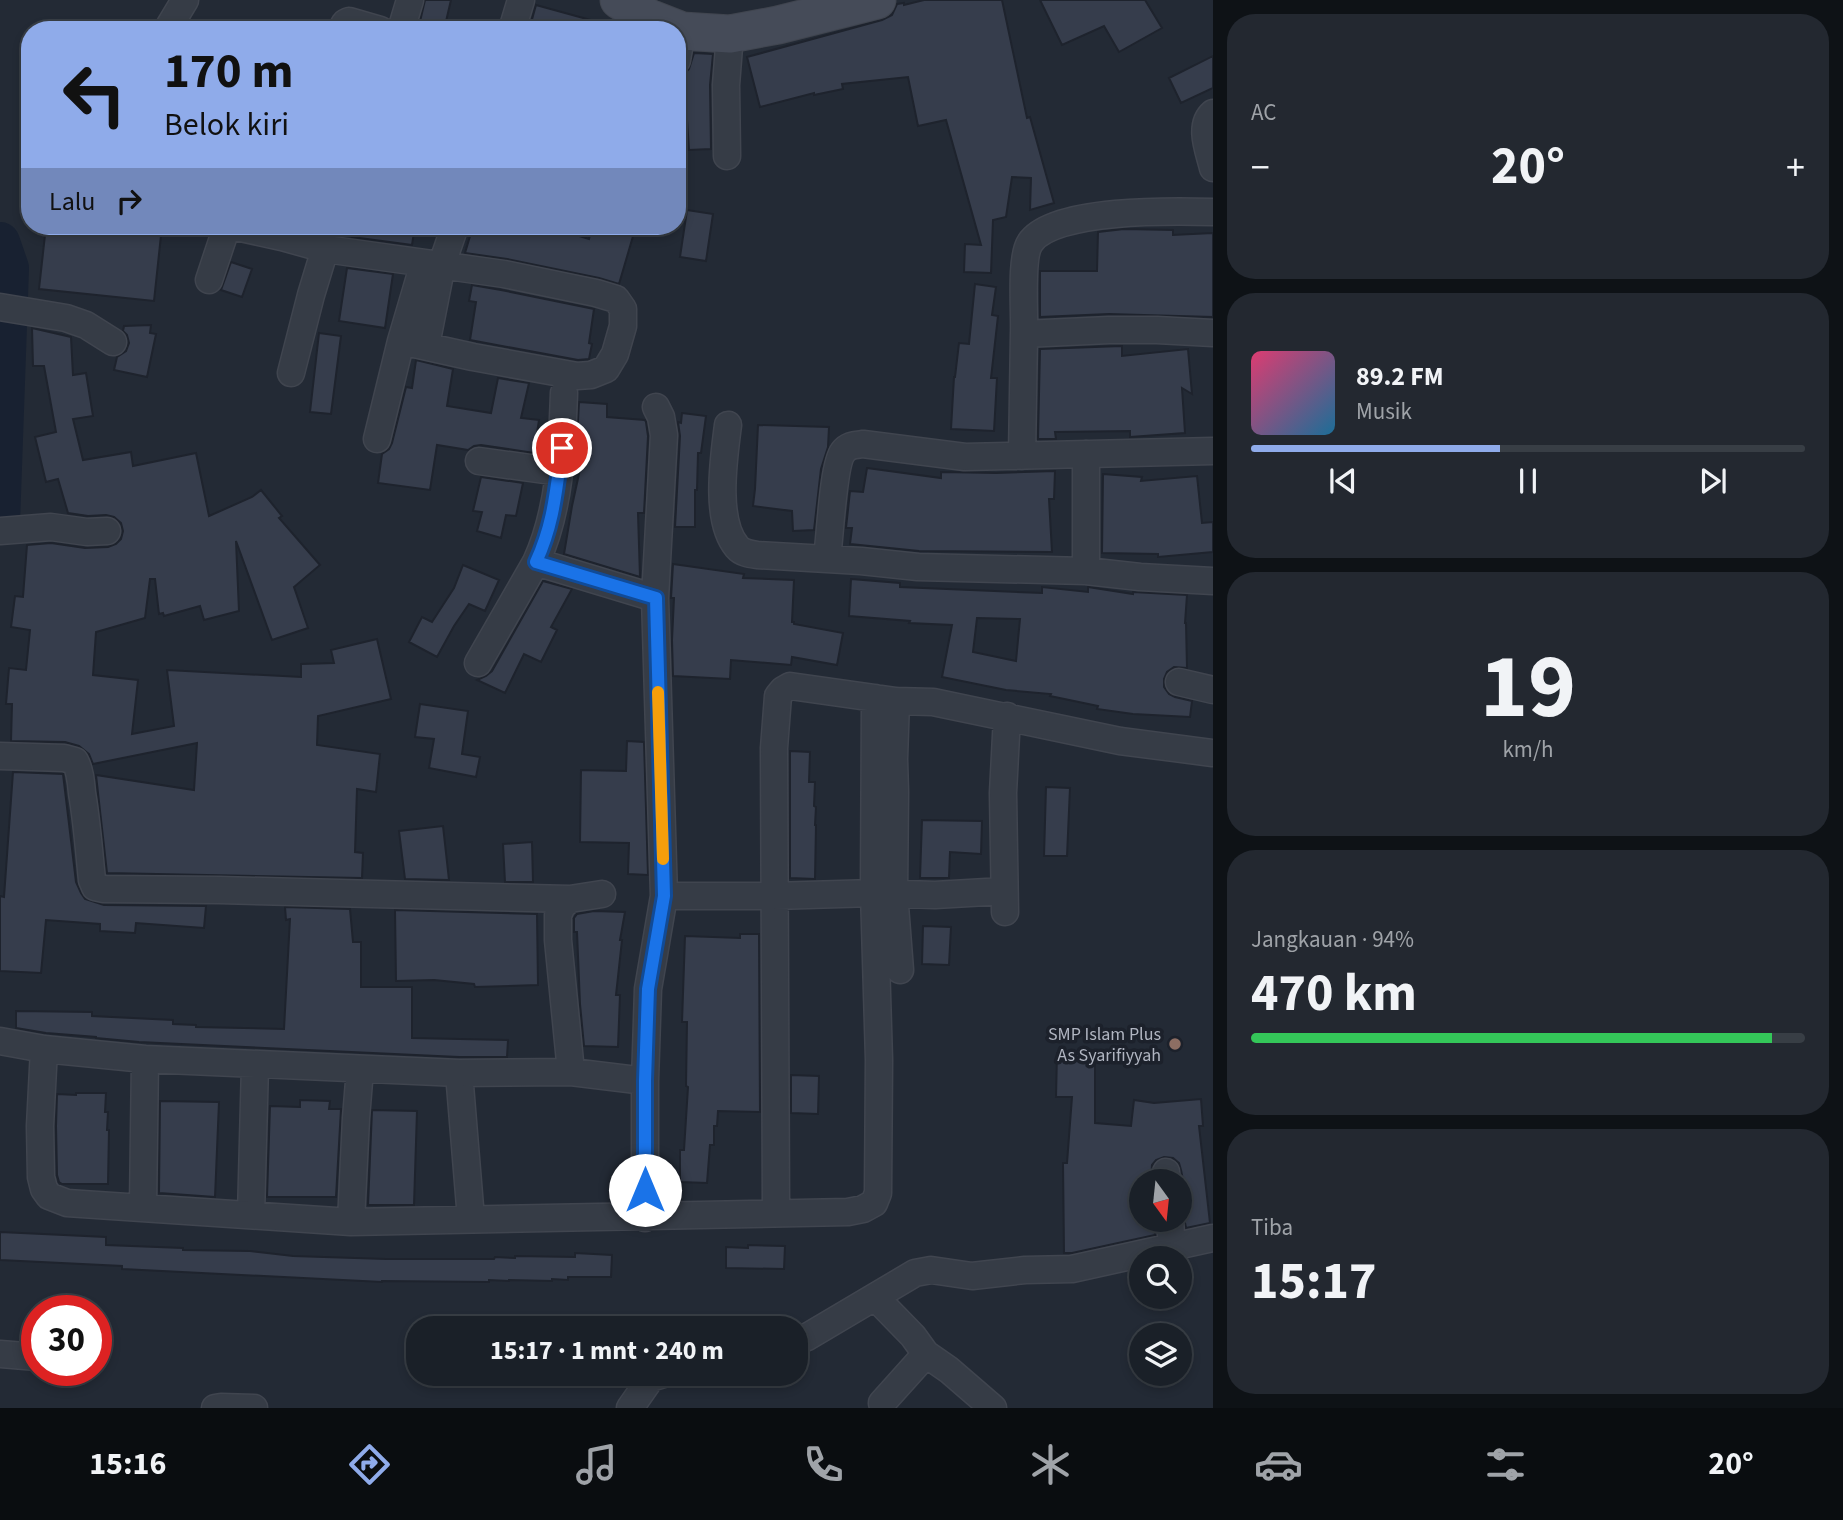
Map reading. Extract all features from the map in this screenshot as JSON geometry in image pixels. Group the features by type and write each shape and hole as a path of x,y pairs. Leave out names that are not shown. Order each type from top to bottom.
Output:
{"main road":[{"path":"619,0 652,21"},
{"path":"686,45 778,25 831,6 877,0"}],"street":[{"path":"172,21 185,0"},
{"path":"404,21 410,0"},
{"path":"515,21 521,0"},
{"path":"727,156 726,85 730,34"},
{"path":"1213,113 1204,128 1213,168"},
{"path":"1022,456 1025,263 1030,243 1042,232 1070,221 1113,214 1160,211 1213,212"},
{"path":"209,280 224,235"},
{"path":"273,235 325,249 504,274 596,293 616,299 623,309 623,326 615,354 606,369 591,375 563,374 413,343"},
{"path":"377,439 413,343 433,263 450,235"},
{"path":"291,373 325,249"},
{"path":"0,307 66,318 86,325 113,342"},
{"path":"1024,334 1109,330 1213,333"},
{"path":"478,663 547,540 562,448 564,393"},
{"path":"646,1218 645,1081 648,989 664,896 656,598 664,435 656,407"},
{"path":"728,425 722,495 731,537 743,552 918,567 1086,571 1213,581"},
{"path":"827,558 836,468 843,452 851,445 863,444 965,457 1213,452"},
{"path":"1086,454 1086,571"},
{"path":"479,461 559,472"},
{"path":"8,530 51,527 87,532 107,531"},
{"path":"536,562 656,598"},
{"path":"1179,682 1213,690"},
{"path":"776,1213 774,748 778,696 783,690 790,686 885,700 933,702 1119,741 1213,753"},
{"path":"44,1049 40,1126 41,1177 49,1196 67,1203 351,1222 812,1214 863,1209 874,1203 878,1193 884,893 895,792 894,759 885,700"},
{"path":"664,896 884,893 1004,902 1003,793 1007,716"},
{"path":"0,756 64,758 75,761 78,766 95,887 570,899 602,894"},
{"path":"884,893 900,970"},
{"path":"570,899 562,906 558,915 558,940 571,1072"},
{"path":"0,1041 44,1049 145,1059 459,1073 571,1072 645,1081"},
{"path":"143,1207 145,1059"},
{"path":"251,1215 255,1065"},
{"path":"351,1222 360,1069"},
{"path":"459,1073 471,1219"},
{"path":"1180,1246 1213,1238"},
{"path":"808,1337 915,1273 931,1270 972,1276 1025,1270 1072,1269 1129,1257"},
{"path":"875,1297 926,1354 993,1408"},
{"path":"0,1354 21,1355"},
{"path":"882,1403 926,1354"},
{"path":"630,1408 645,1386"},
{"path":"215,1408 254,1408"}],"building":[{"path":"425,0 451,0 446,21 420,21"},
{"path":"924,0 1002,0 1027,118 1030,117 1054,203 1030,210 1031,178 1012,177 1006,217 993,220 991,273 964,272 965,244 981,245 946,120 918,126 908,77 842,84 843,89 814,93 760,107 747,57 882,20 892,15 897,4"},
{"path":"1040,0 1145,0 1162,28 1119,52 1104,26 1062,45"},
{"path":"536,5 594,21 532,21"},
{"path":"694,53 713,54 710,85 711,149 689,150 686,72"},
{"path":"1213,56 1213,88 1181,103 1169,78"},
{"path":"687,210 713,214 706,261 680,257 683,235 686,235"},
{"path":"1124,229 1173,230 1173,235 1213,233 1213,317 1109,314 1040,317 1040,271 1097,271 1098,232"},
{"path":"45,235 161,235 154,301 39,289"},
{"path":"352,235 414,235 412,245"},
{"path":"470,235 576,235 589,239 590,235 633,235 619,284 507,259 465,253"},
{"path":"231,262 252,269 242,297 221,290"},
{"path":"347,268 393,274 385,328 339,321"},
{"path":"975,284 996,287 992,315 998,316 991,378 997,378 994,431 951,429 959,343 969,344"},
{"path":"472,285 594,309 589,359 578,360 470,340 476,302 469,301"},
{"path":"151,325 150,333 156,334 147,377 114,370 117,357 126,351 129,343 123,331 124,326"},
{"path":"32,328 71,337 73,375 86,373 93,416 73,419 83,460 131,452 133,466 196,453 209,516 252,497 261,490 282,516 279,518 320,565 294,587 308,628 272,640 236,541 239,611 204,620 200,606 164,616 163,613 159,614 155,579 150,579 145,618 96,632 93,675 138,680 132,734 174,726 167,670 301,677 301,664 334,663 331,650 377,639 391,699 318,716 317,745 380,754 376,792 357,789 355,852 363,853 362,878 107,873 96,775 194,790 197,743 93,764 89,754 79,746 65,742 11,741 12,704 6,704 9,668 26,670 30,630 11,627 15,596 23,597 27,545 51,543 85,548 108,547 121,539 123,531 121,523 114,517 68,513 58,479 46,482 35,437 56,432 44,366 33,366"},
{"path":"319,333 341,336 331,414 310,412"},
{"path":"1122,346 1122,356 1188,349 1192,394 1182,388 1185,433 1130,437 1130,431 1055,432 1056,439 1038,439 1040,349"},
{"path":"416,360 453,369 447,406 491,413 498,378 529,383 521,418 539,420 534,453 481,445 468,450 437,445 430,490 378,483 382,454 392,443 406,387 412,388"},
{"path":"579,402 607,404 607,417 646,422 648,436 644,513 638,513 640,577 564,554 582,460 576,459"},
{"path":"682,413 706,416 701,453 698,453 695,527 675,527 680,436 678,422 681,423"},
{"path":"758,425 829,427 814,530 793,531 792,511 753,506"},
{"path":"867,468 941,478 941,472 1055,471 1054,499 1049,499 1052,552 919,551 850,544 852,528 846,528 850,491 863,492"},
{"path":"1103,474 1142,477 1141,481 1197,476 1202,523 1213,522 1213,552 1158,557 1158,554 1102,553"},
{"path":"481,477 523,483 516,516 506,515 501,538 477,531 482,512 473,511"},
{"path":"673,564 744,574 743,578 794,580 792,622 843,633 837,665 792,657 791,665 731,660 730,679 673,676"},
{"path":"463,565 499,580 485,611 469,604 437,657 409,642 422,617 432,622 454,588"},
{"path":"851,579 900,583 900,587 1042,593 1042,587 1088,592 1088,587 1133,594 1187,595 1187,668 1174,667 1167,672 1164,687 1175,697 1192,701 1190,717 1097,709 1098,706 1050,696 1051,694 1006,690 942,677 952,625 849,616","holes":["977,618 1020,619 1016,661 973,652"]},
{"path":"543,581 572,589 551,627 557,630 541,662 524,654 505,693 477,680 492,671"},
{"path":"420,704 468,711 462,754 480,757 476,777 429,768 434,739 415,737"},
{"path":"627,741 644,742 648,875 628,874 629,843 580,842 581,770 626,771"},
{"path":"790,751 810,752 809,782 815,782 816,807 815,879 790,878"},
{"path":"13,772 63,774 76,882 85,899 104,905 206,906 204,928 136,923 135,933 100,931 100,924 46,920 41,973 0,971 0,896 4,897"},
{"path":"1046,787 1070,788 1067,856 1044,856"},
{"path":"922,820 982,821 981,854 950,852 949,878 920,878"},
{"path":"443,826 449,880 405,879 399,831"},
{"path":"532,842 533,882 505,882 503,844"},
{"path":"285,907 350,909 353,942 361,942 361,987 412,987 412,1038 508,1040 507,1057 139,1042 16,1028 16,1011 92,1012 92,1016 173,1020 173,1024 196,1027 284,1029 290,919 286,920"},
{"path":"395,910 537,914 538,985 475,987 474,984 434,980 396,981"},
{"path":"594,911 625,912 616,995 620,995 618,1047 584,1046 574,918 577,914"},
{"path":"923,926 951,927 949,965 922,964"},
{"path":"740,934 759,934 760,1112 718,1111 717,1126 714,1126 714,1145 710,1145 707,1183 680,1182 680,1150 684,1150 688,1087 687,1022 682,1022 685,936 740,938"},
{"path":"1095,1052 1095,1123 1131,1126 1134,1100 1154,1103 1201,1099 1203,1126 1199,1126 1210,1223 1192,1227 1192,1169 1180,1169 1179,1163 1173,1158 1164,1157 1156,1160 1152,1169 1129,1169 1129,1232 1155,1232 1155,1235 1064,1253 1063,1163 1067,1163 1072,1097 1056,1097 1057,1053"},
{"path":"791,1075 819,1076 818,1114 791,1113"},
{"path":"106,1093 105,1112 108,1112 109,1130 108,1184 59,1182 57,1094"},
{"path":"300,1100 330,1101 329,1109 341,1109 336,1197 267,1197 270,1106 300,1107"},
{"path":"160,1101 219,1102 215,1197 159,1193"},
{"path":"372,1110 417,1111 414,1205 368,1205"},
{"path":"0,1232 106,1237 106,1245 250,1251 293,1256 494,1259 515,1256 575,1257 575,1253 612,1255 611,1277 568,1277 568,1280 552,1281 382,1282 122,1269 122,1266 0,1260"},
{"path":"748,1245 785,1246 784,1269 726,1268 726,1247 748,1248"}],"waterway":[{"path":"0,242 9,268 0,523"}],"slow traffic":[{"path":"658,692 663,859"}],"place":[{"name":"SMP Islam Plus As Syarifiyyah","path":"1175,1044"}],"route":[{"path":"562,448 547,540 536,562 656,598 664,896 648,989 645,1190"}]}
